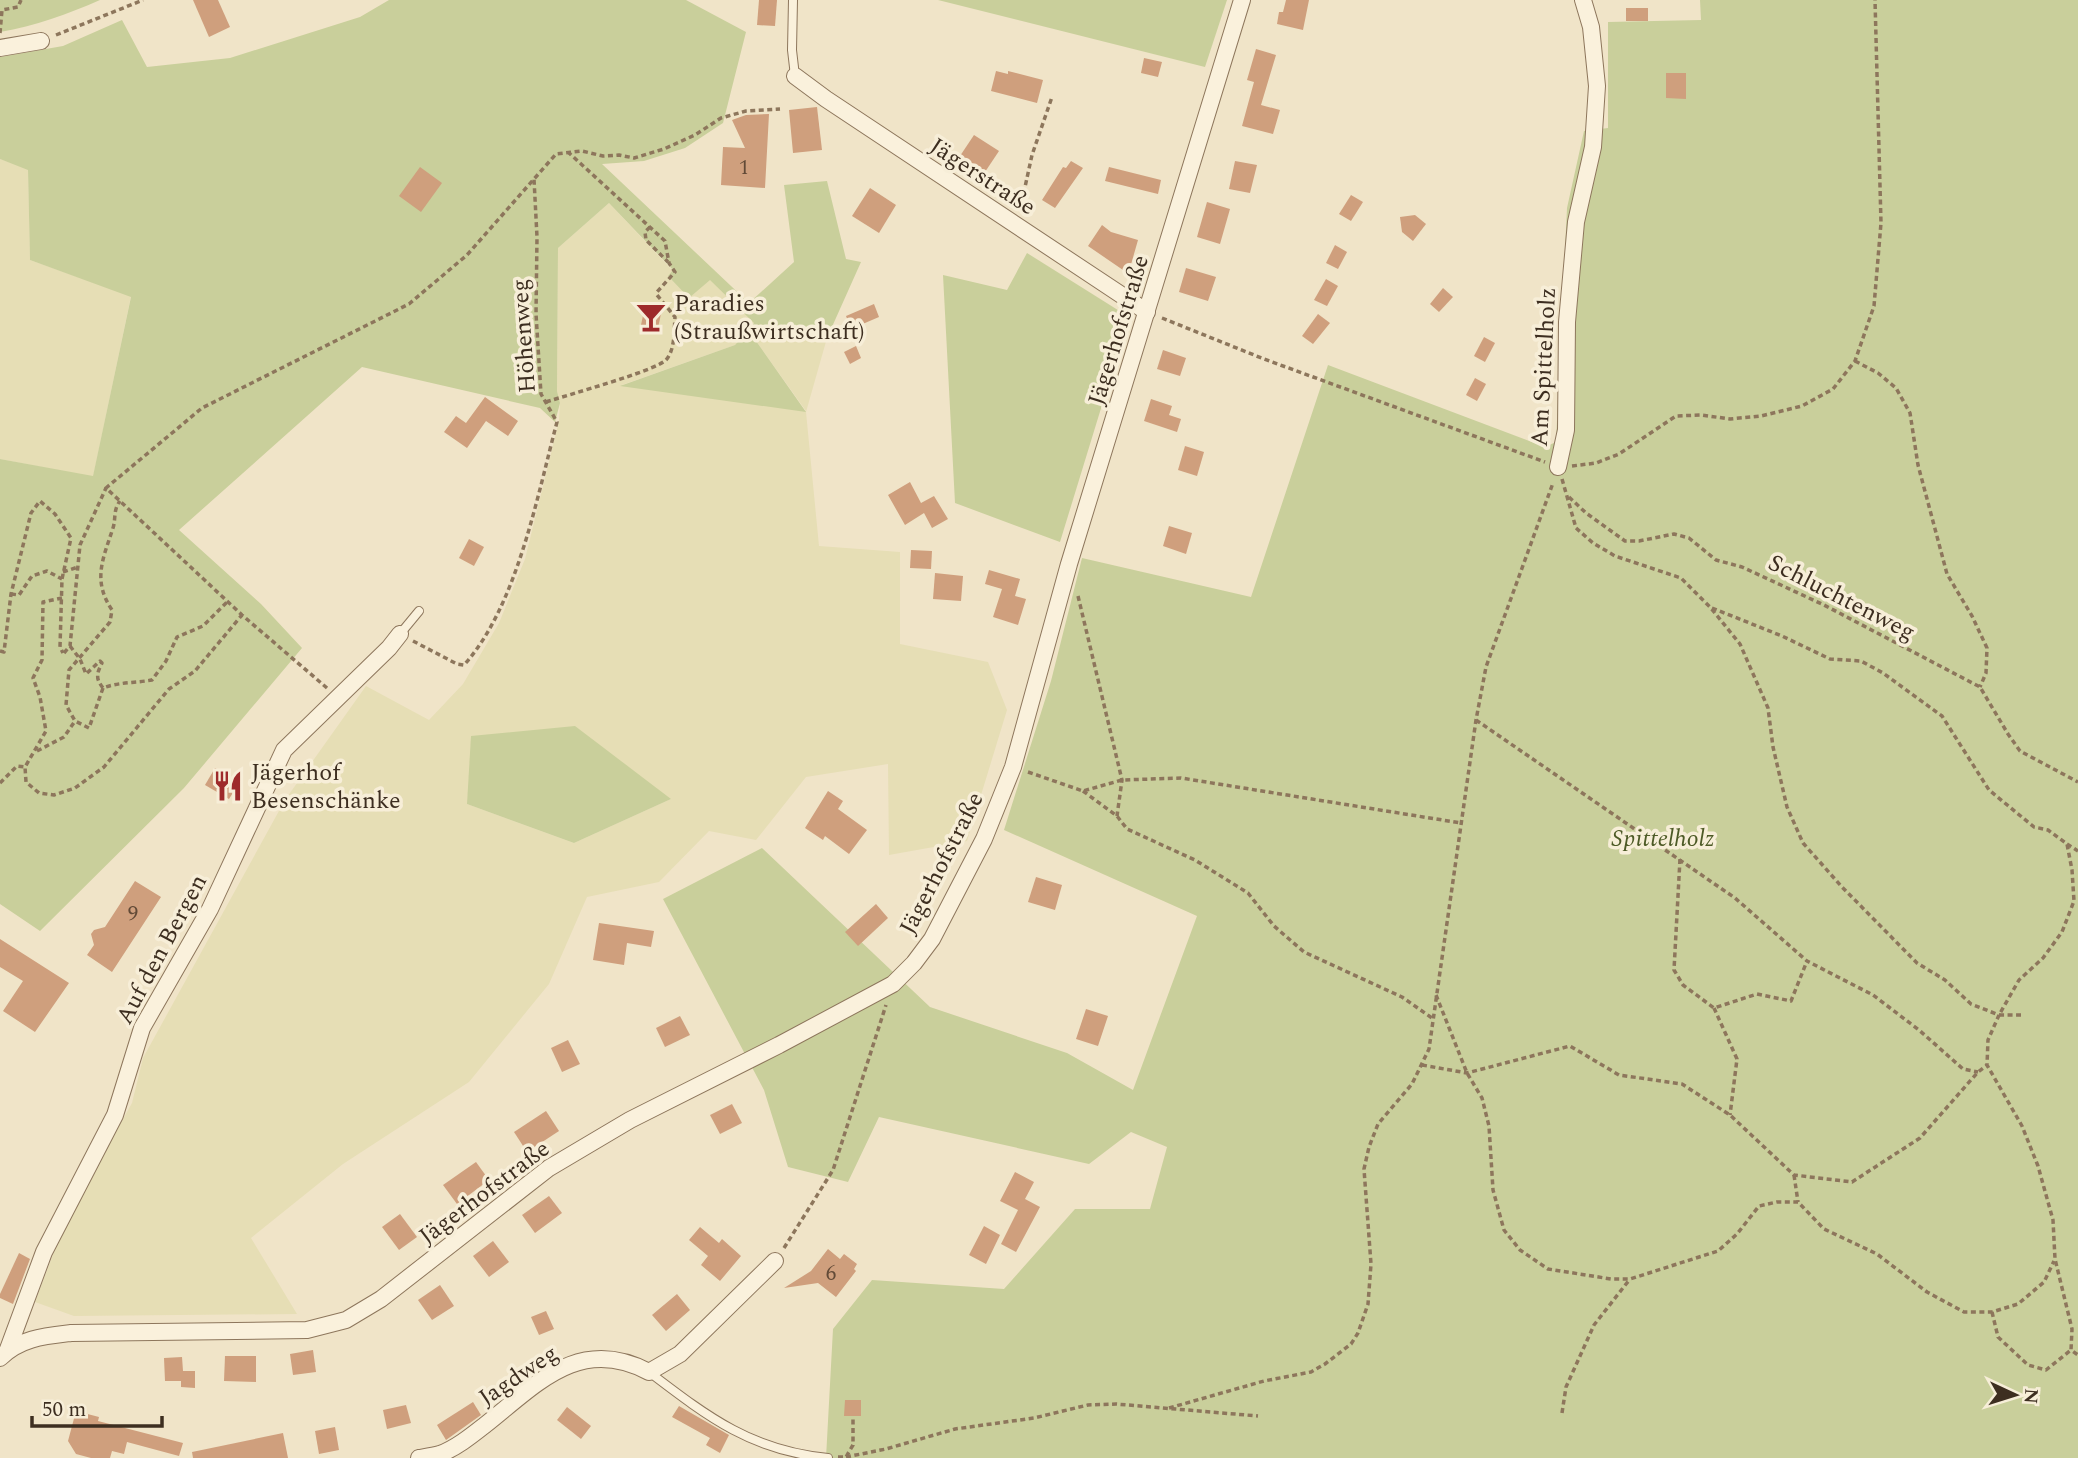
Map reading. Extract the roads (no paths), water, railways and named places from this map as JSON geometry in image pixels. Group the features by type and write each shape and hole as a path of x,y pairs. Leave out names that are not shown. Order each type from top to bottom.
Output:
{"street":[{"name":"Jägerhofstraße","path":"4,1354 35,1337 71,1333 307,1330 346,1320 381,1299 549,1168 630,1120 892,984 915,963 932,939 984,839 1013,766 1069,564 1242,0"},
{"name":"Am Spittelholz","path":"1558,467 1566,430 1567,322 1576,222 1593,147 1597,86 1591,27 1583,0"},
{"path":"0,48 41,41"},
{"name":"Jägerstraße","path":"795,76 1147,312"},
{"name":"Auf den Bergen","path":"4,1354 44,1252 115,1115 142,1028 211,909 284,750 400,634"},
{"path":"649,1372 680,1354 775,1261"},
{"name":"Jagdweg","path":"419,1458 440,1454 464,1441 539,1382 569,1364 604,1357 629,1362 649,1372"}],"lane":[{"path":"793,0 792,50 795,76"},
{"name":"Auf den Bergen","path":"400,634 419,611"},
{"path":"649,1372 708,1417 767,1446 799,1455 828,1458"}],"place":[{"name":"Paradies (Straußwirtschaft)","path":"651,317"},
{"name":"Jägerhof Besenschänke","path":"228,786"}],"park label":[{"name":"Spittelholz","path":"1663,838"}]}
